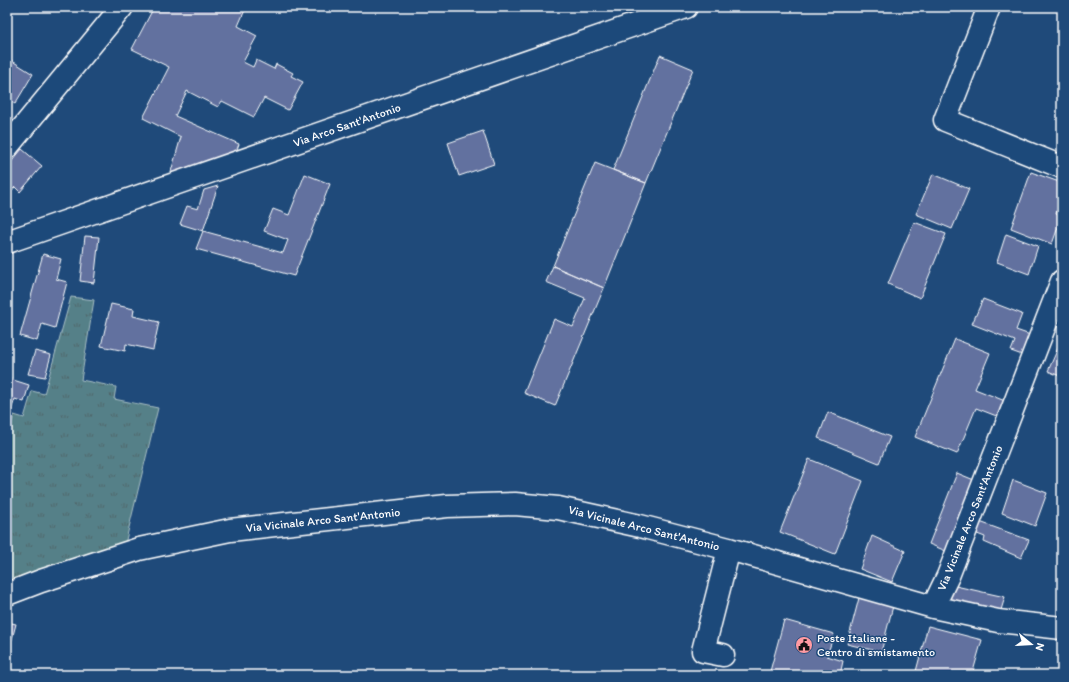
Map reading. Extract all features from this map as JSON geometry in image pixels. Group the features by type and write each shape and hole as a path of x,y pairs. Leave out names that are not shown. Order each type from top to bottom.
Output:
{"street":[{"path":"7,147 122,7"},
{"name":"Via Arco Sant'Antonio","path":"7,242 686,7"},
{"path":"989,7 945,120 1062,167"},
{"name":"Via Vicinale Arco Sant'Antonio","path":"7,594 41,581 139,549 230,530 447,506 514,504 558,508 640,526 729,549 933,607 948,576 1062,281"},
{"path":"723,655 703,651 729,549"},
{"path":"933,607 998,621 1062,628"}],"green space":[{"path":"71,297 94,300 81,380 116,387 114,399 158,408 125,544 7,583 7,438 14,415 24,418 32,391 44,394"}],"building":[{"path":"154,7 239,7 245,10 238,26 257,36 243,62 253,67 256,60 274,69 276,64 293,73 291,76 303,82 288,110 264,98 254,117 222,101 218,107 187,91 175,116 239,144 236,152 170,175 181,137 143,118 169,67 132,49"},
{"path":"660,55 693,69 646,183 613,170"},
{"path":"9,59 33,74 15,104 7,99 7,62"},
{"path":"483,131 494,164 459,176 448,143"},
{"path":"22,149 42,166 20,192 15,187 7,196 7,167"},
{"path":"595,163 646,183 604,288 553,266"},
{"path":"1031,172 1062,183 1062,195 1056,214 1062,216 1052,244 1011,228"},
{"path":"305,174 330,184 294,276 196,249 203,231 283,253 288,240 264,231 273,209 289,215"},
{"path":"933,174 969,189 952,229 916,214"},
{"path":"218,186 203,231 180,224 187,206 198,209 204,190"},
{"path":"914,222 946,234 920,298 888,284"},
{"path":"1006,234 1038,246 1029,274 997,262"},
{"path":"85,236 99,237 94,283 80,281"},
{"path":"43,254 61,259 56,279 67,282 55,328 42,324 37,341 20,336"},
{"path":"553,266 604,288 555,406 524,393 554,319 573,327 585,298 546,282"},
{"path":"983,299 1022,314 1016,330 1033,336 1025,356 1011,351 1015,341 972,324"},
{"path":"111,304 134,309 133,316 159,322 153,350 126,344 125,351 101,346"},
{"path":"955,339 990,353 975,389 1005,401 999,417 976,408 957,454 915,437"},
{"path":"1062,339 1062,377 1048,371"},
{"path":"35,351 51,355 45,377 28,374"},
{"path":"7,378 29,385 24,402 15,399 8,418 7,418"},
{"path":"828,412 890,437 879,463 818,438"},
{"path":"809,459 863,481 835,554 780,532"},
{"path":"957,473 974,480 946,551 929,544"},
{"path":"1013,480 1047,493 1035,526 1002,513"},
{"path":"977,521 1029,540 1021,558 984,542 985,537 972,532"},
{"path":"872,536 905,551 892,582 860,569"},
{"path":"951,585 1005,597 1001,610 945,599"},
{"path":"859,598 893,606 881,652 847,644"},
{"name":"Poste Italiane - Centro di smistamento","path":"784,620 834,634 827,656 843,661 840,675 769,675"},
{"path":"7,622 16,624 8,654 7,654"},
{"path":"928,626 982,640 972,675 915,675"}],"place":[{"name":"Poste Italiane - Centro di smistamento","path":"804,645"}]}
